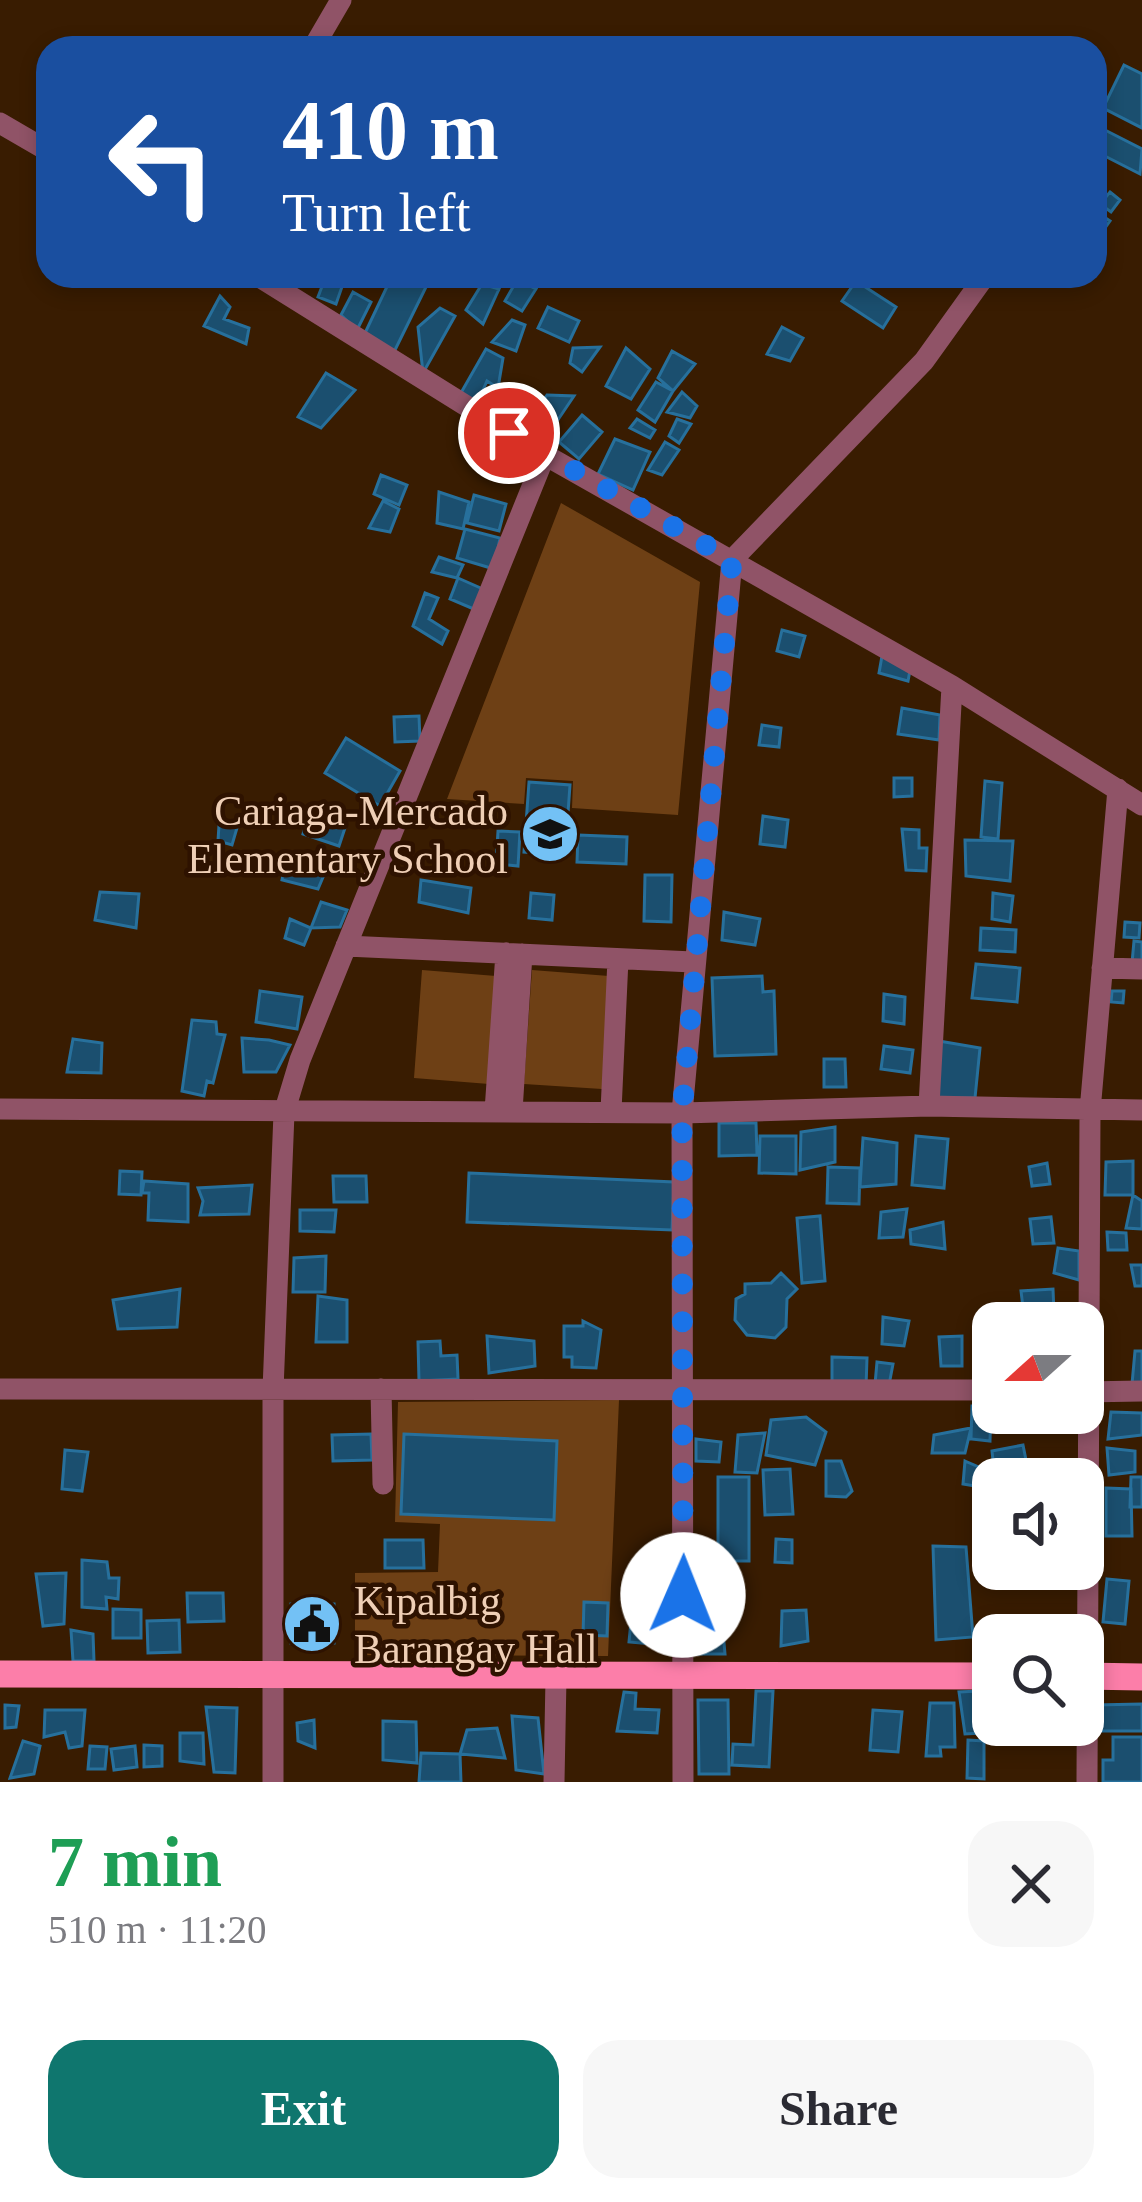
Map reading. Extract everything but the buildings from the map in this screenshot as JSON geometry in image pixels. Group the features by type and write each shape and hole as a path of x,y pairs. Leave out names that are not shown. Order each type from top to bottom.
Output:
{"main road":[{"path":"0,1674 972,1676"},
{"path":"1104,1676 1142,1677"}],"street":[{"path":"320,36 341,0"},
{"path":"0,123 36,144"},
{"path":"277,288 545,455 952,686 1142,805"},
{"path":"683,1782 682,1113 732,560 924,361 976,288"},
{"path":"273,1782 273,1390 284,1113 346,946 545,455"},
{"path":"929,1106 952,686"},
{"path":"1087,1302 1090,1111 1118,789"},
{"path":"346,946 693,962"},
{"path":"503,1111 514,954"},
{"path":"611,1111 618,958"},
{"path":"1102,968 1142,969"},
{"path":"0,1109 682,1113 929,1106 1142,1111"},
{"path":"0,1389 972,1390"},
{"path":"381,1389 383,1484"},
{"path":"1104,1391 1142,1390"},
{"path":"1085,1434 1085,1614"},
{"path":"554,1782 556,1678"},
{"path":"1087,1746 1088,1782"}],"shaded area":[{"path":"561,503 700,582 678,815 572,808 573,781 526,778 524,804 447,799"},
{"path":"422,970 496,976 489,1084 414,1078"},
{"path":"532,970 609,976 602,1089 524,1084"},
{"path":"619,1400 608,1656 355,1655 355,1573 438,1572 440,1524 395,1522 398,1402"}],"place":[{"name":"Cariaga-Mercado Elementary School","path":"550,834"},
{"name":"Kipalbig Barangay Hall","path":"312,1624"}],"route":[{"path":"509,433 732,560 682,1113 683,1595"}]}
